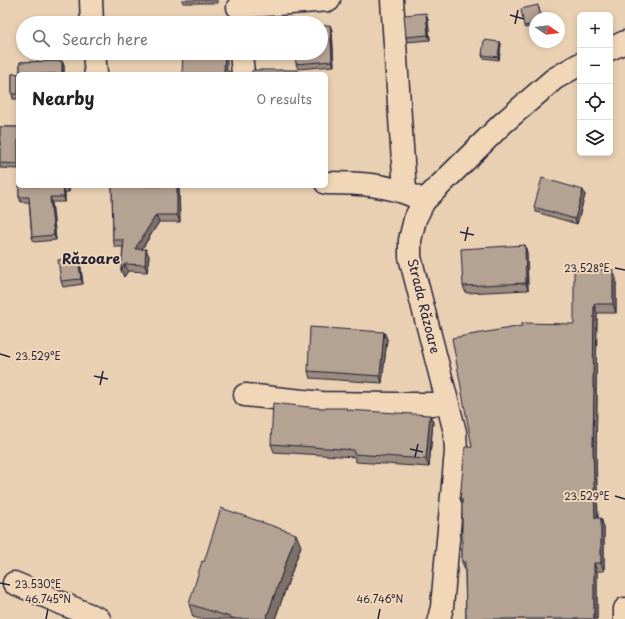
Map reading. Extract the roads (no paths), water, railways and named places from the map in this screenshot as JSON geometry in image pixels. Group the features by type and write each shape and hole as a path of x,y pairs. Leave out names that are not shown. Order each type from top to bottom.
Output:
{"street":[{"path":"91,0 92,16"},
{"path":"239,10 320,0"},
{"path":"392,0 405,191"},
{"path":"612,48 625,42"},
{"path":"95,60 96,72"},
{"path":"242,60 243,72"},
{"name":"Strada Răzoare","path":"439,619 442,606 456,451 455,432 410,257 410,240 415,219 424,201 502,124 554,79 577,66"},
{"path":"328,182 355,183 405,191 424,201"},
{"path":"245,395 322,403 448,404"},
{"path":"14,583 99,619"},
{"path":"625,608 625,619"}],"district":[{"name":"Răzoare","path":"91,259"}]}
